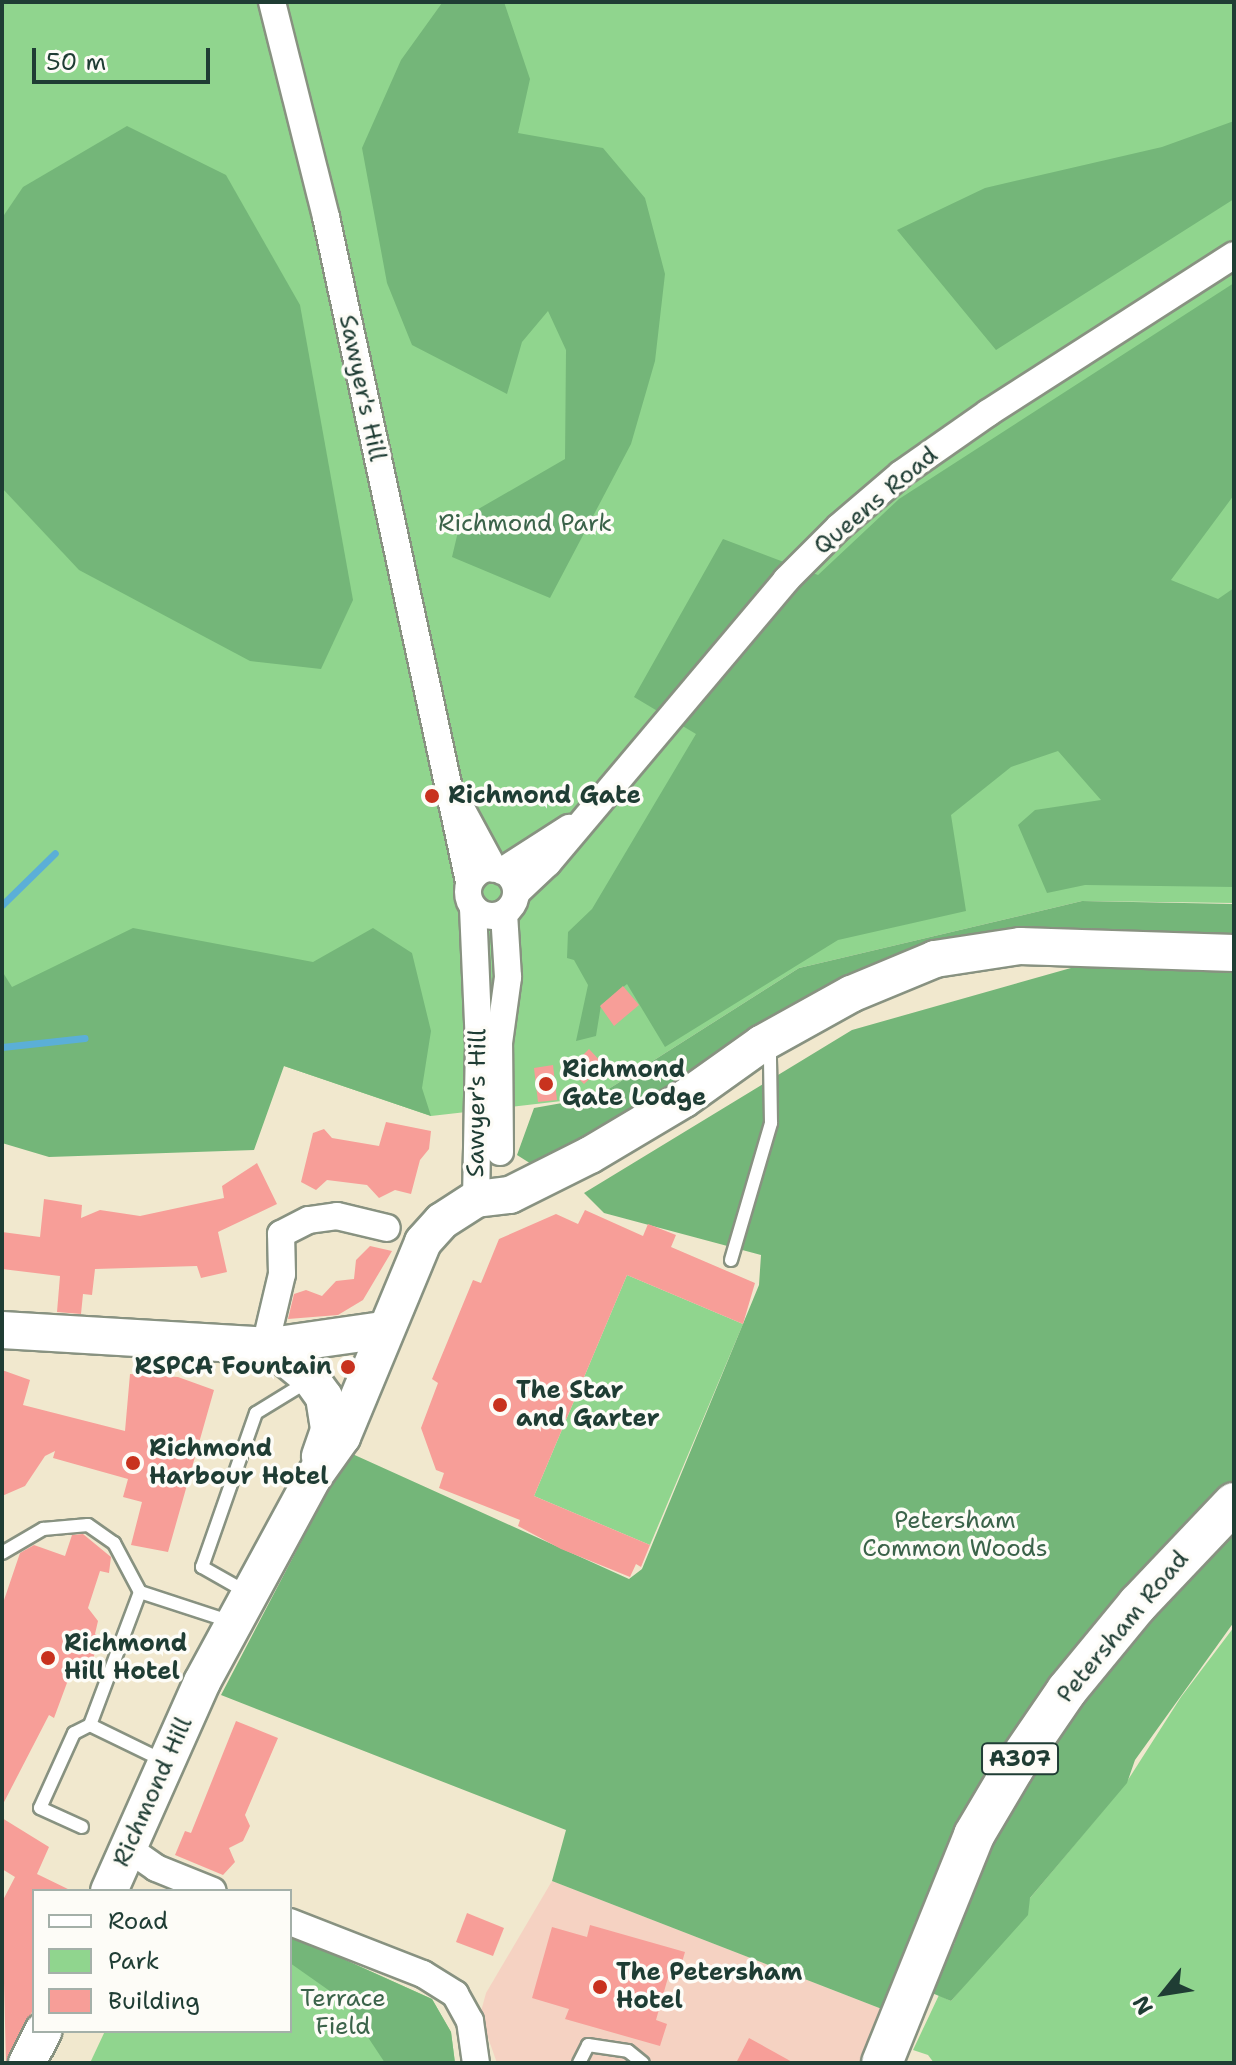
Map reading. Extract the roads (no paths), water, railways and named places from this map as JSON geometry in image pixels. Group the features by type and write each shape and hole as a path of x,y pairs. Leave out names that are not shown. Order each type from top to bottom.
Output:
{"main road":[{"path":"476,1199 510,1195 629,1134 761,1044 851,994 935,959 1020,946 1234,953"},
{"name":"Richmond Hill","path":"110,1889 242,1608 312,1479 342,1437 423,1242 476,1199"},
{"path":"2,1330 268,1346 384,1330"},
{"path":"268,1346 311,1379 324,1397 329,1430 312,1479"},
{"name":"Petersham Road","path":"882,2063 974,1835 1013,1769 1067,1690 1138,1604 1234,1503"},
{"path":"27,2063 42,2033"}],"street":[{"name":"Sawyer's Hill","path":"272,2 326,217 471,895 479,1044 476,1199"},
{"name":"Queens Road","path":"510,903 786,580 839,527 901,474 988,413 1234,255"},
{"name":"Sawyer's Hill","path":"445,776 498,870"},
{"name":"Queens Road","path":"498,870 582,820"},
{"path":"498,870 513,880 510,903 488,916 471,895 480,871 498,870"},
{"name":"Sawyer's Hill","path":"476,1199 517,1110 499,1043 508,977 510,903"},
{"path":"268,1346 282,1274 281,1234 309,1220 337,1216 387,1228"},
{"path":"129,1849 156,1868 208,1889"},
{"path":"292,1923 423,1974 455,1994 470,2021 476,2063"}],"lane":[{"path":"731,1260 771,1123 770,1057 761,1044"},
{"path":"242,1608 202,1567 256,1413 311,1379"},
{"path":"2,1553 43,1529 88,1525 114,1543 140,1592 90,1725 74,1733 40,1808 82,1827"},
{"path":"140,1592 242,1608"},
{"path":"90,1725 167,1762"},
{"path":"579,2063 588,2045 628,2051 643,2063"}],"waterway":[{"path":"2,905 55,853"},
{"path":"2,1047 85,1038"}],"place":[{"name":"Richmond Gate","path":"432,796"},
{"name":"Richmond Gate Lodge","path":"546,1084"},
{"name":"RSPCA Fountain","path":"348,1367"},
{"name":"The Star and Garter","path":"500,1405"},
{"name":"Richmond Harbour Hotel","path":"133,1463"},
{"name":"Richmond Hill Hotel","path":"48,1658"},
{"name":"The Petersham Hotel","path":"600,1987"}],"park label":[{"name":"Richmond Park","path":"525,524"},
{"name":"Petersham Common Woods","path":"955,1535"},
{"name":"Terrace Field","path":"343,2013"}]}
